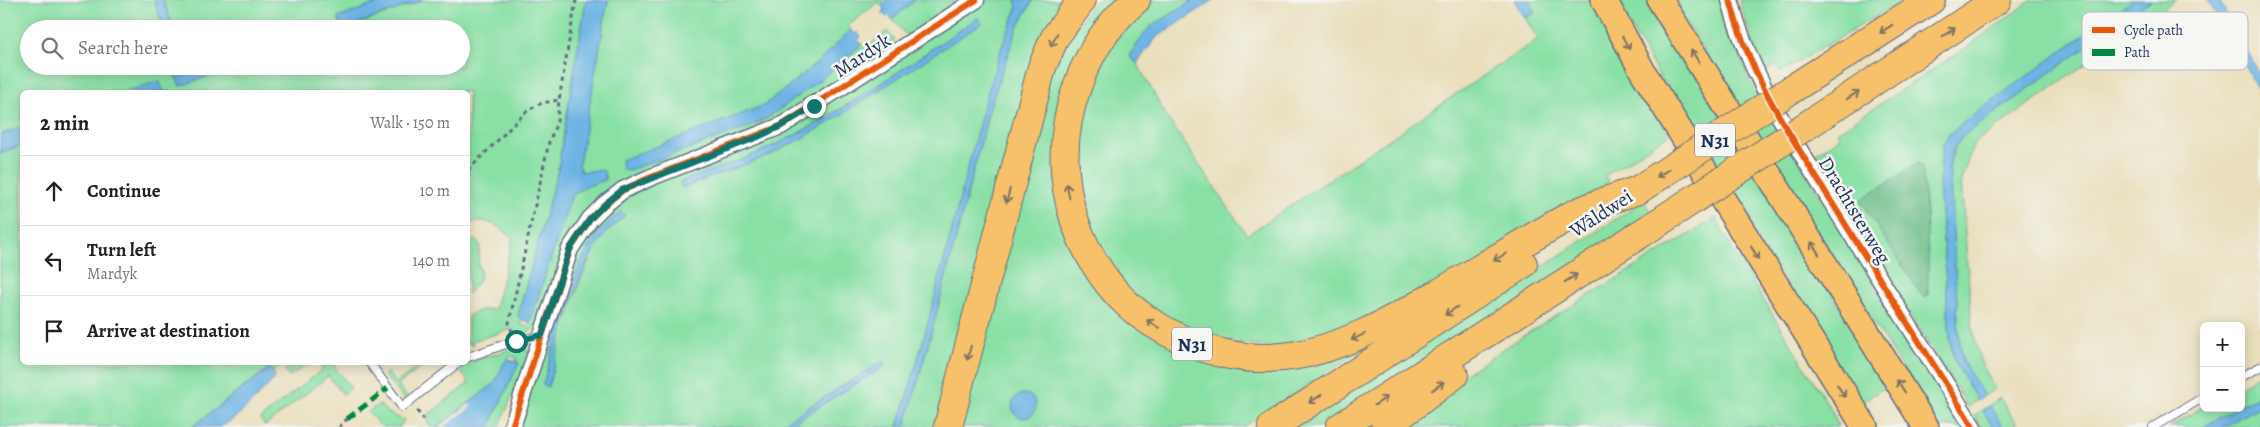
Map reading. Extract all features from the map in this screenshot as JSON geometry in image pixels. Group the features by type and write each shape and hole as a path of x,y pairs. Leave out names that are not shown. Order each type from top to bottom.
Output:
{"highway":[{"path":"948,427 1042,67 1055,37 1082,0"},
{"name":"N31","path":"1136,0 1111,26 1087,63 1076,89 1067,121 1065,156 1067,189 1081,236 1103,276 1122,298 1144,318 1190,344 1246,357 1271,358 1301,355 1341,345 1395,319 1572,215 1638,190"},
{"name":"Wâldwei","path":"1272,427 1931,0"},
{"name":"Wâldwei","path":"1340,427 1659,222 1997,0"},
{"name":"N31","path":"1385,427 1418,400 1490,349 1530,304"}],"main road":[{"path":"1604,0 1648,80 1864,427"},
{"path":"1660,0 1926,427"}],"street":[{"name":"Mardyk","path":"512,427 570,249 590,219 622,190 781,126 976,0"},
{"name":"Drachtsterweg","path":"1730,0 1737,28 1754,72 1870,265 1973,427"}],"lane":[{"path":"470,356 506,344 542,335"},
{"path":"371,365 402,407 454,365"},
{"path":"2245,375 2260,367"},
{"path":"2153,427 2200,399"}],"path":[{"path":"510,328 508,323 549,142 557,122 558,100 576,0"},
{"path":"470,168 528,110 542,103 558,100"},
{"path":"339,427 347,420"}],"green space":[{"path":"0,0 154,0 161,20 20,20 20,75 175,75 180,86 212,75 470,75 470,20 369,20 423,0 586,0 558,169 518,315 522,320 520,324 527,327 570,200 581,189 606,180 603,170 581,172 579,164 608,0 888,0 881,5 878,2 848,26 851,30 817,63 765,105 716,124 626,171 749,127 769,117 821,79 862,44 866,48 887,31 894,39 894,49 779,122 611,188 611,194 601,202 538,324 532,330 517,337 513,329 472,341 473,346 470,344 470,315 480,310 495,309 513,238 503,230 485,222 479,221 470,224 470,90 163,90 159,81 130,90 20,90 20,128 0,135"},
{"path":"163,0 386,0 338,18 339,20 171,20"},
{"path":"915,0 970,0 909,35 905,34 892,19"},
{"path":"985,0 1016,0 1017,8 1000,52 924,338 898,427 786,427 885,366 882,362 777,427 516,427 583,236 627,195 759,141 907,51","holes":["978,18 835,119 799,140 770,155 682,187 680,182 757,153 822,120","625,215 606,233 594,249 581,279 543,385 568,301 589,246"]},
{"path":"1033,0 1076,0 941,427 904,427 931,334 991,103 1017,28"},
{"path":"1097,0 1127,0 1062,117 1092,272 1218,359 1387,334 1243,427 955,427 1052,65 1090,7"},
{"path":"1147,0 1194,0 1149,28 1129,56 1137,63 1168,119 1247,235 1538,39 1525,18 1536,12 1528,0 1593,0 1669,134 1605,176 1609,182 1532,232 1399,312 1292,350 1191,337 1127,291 1082,217 1074,155 1092,71"},
{"path":"1615,0 1648,0 1889,385 1861,402 1708,160"},
{"path":"1672,0 1724,0 1731,30 1748,79 1964,427 1939,427"},
{"path":"1739,0 1904,0 1781,72 1776,65 1764,72"},
{"path":"2032,0 2133,0 2116,12 2082,12 2082,37 1992,101 1943,143 1939,182 1950,342 1956,364 1977,400 1968,407 1811,156 1840,138 1837,132 1960,52","holes":["1918,163 1922,165 1928,295"]},
{"path":"2151,0 2176,0 2159,12 2134,12"},
{"path":"2082,50 2082,67 1974,143 1961,180 1972,326 1980,360 1995,389 1984,396 1963,362 1959,337 1949,180 1954,152 1963,136"},
{"path":"20,146 20,365 283,365 273,372 269,368 192,427 0,427 0,153"},
{"path":"1918,163 1922,165 1927,235 1928,276 1925,298 1860,200"},
{"path":"1644,201 1653,215 1322,427 1293,427"},
{"path":"1716,218 1735,254 1832,411 1838,427 1392,427 1462,376 1534,329"},
{"path":"474,240 477,241 480,246 478,262 481,273 478,282 470,292 470,243"},
{"path":"520,346 524,346 530,354 499,427 489,427 519,363 516,362 517,358 510,356 494,384 437,427 431,427 425,417 469,383 459,369 465,365 470,365 470,362"},
{"path":"292,365 305,365 289,377 285,370"},
{"path":"320,365 334,365 351,388 343,394 328,376 265,426 260,419 323,369"},
{"path":"420,365 424,365 398,385 407,397 404,399 384,375 387,372 396,383"},
{"path":"2260,375 2260,395 2245,403 2245,383"},
{"path":"2000,398 2019,427 2003,427 1990,407 1983,411 1994,427 1981,427 1974,415"},
{"path":"379,404 388,413 404,420 400,427 382,427 368,412"},
{"path":"2260,406 2260,427 2223,427"},
{"path":"2200,408 2200,412 2229,412 2203,427 2170,427"}],"water":[{"path":"154,0 163,0 171,20 161,20"},
{"path":"386,0 423,0 368,20 339,20 338,18"},
{"path":"586,0 608,0 579,164 581,172 603,170 606,180 581,189 570,200 530,322 518,316 558,169"},
{"path":"888,0 915,0 892,19 889,15 886,17 882,13 885,10 881,5"},
{"path":"1016,0 1033,0 1017,28 991,103 906,424 904,427 898,427 924,338 985,101 1000,52 1017,8"},
{"path":"1194,0 1214,0 1156,38 1137,63 1129,56 1149,28"},
{"path":"1514,0 1528,0 1536,12 1525,18"},
{"path":"2133,0 2151,0 2134,12 2116,12"},
{"path":"2208,0 2219,0 2226,12 2215,12"},
{"path":"978,18 982,23 835,119 799,140 770,155 682,188 680,182 758,153 823,120"},
{"path":"851,30 854,34 857,32 861,37 858,40 862,44 821,79 769,117 749,127 627,171 623,170 621,160 765,105 817,63"},
{"path":"2082,37 2082,50 1963,136 1954,148 1949,161 1959,337 1963,362 1984,396 1977,400 1956,364 1950,342 1939,182 1943,143 1949,134"},
{"path":"2248,52 2260,74 2260,93 2247,70"},
{"path":"175,75 212,75 180,86"},
{"path":"159,81 163,90 130,90"},
{"path":"20,128 20,146 0,153 0,135"},
{"path":"621,211 625,215 605,234 585,268 570,307 548,387 543,385 572,283 590,245 601,230"},
{"path":"508,359 519,363 489,427 437,427 494,384 504,363"},
{"path":"883,361 885,366 786,427 777,427"},
{"path":"270,368 276,377 250,405 227,424 220,427 192,427"},
{"path":"1024,394 1032,398 1036,406 1032,414 1024,418 1016,414 1012,406 1016,398"},
{"path":"2260,395 2260,406 2223,427 2203,427 2229,412 2245,412 2245,403"},
{"path":"1990,406 2003,427 1994,427 1983,411"}],"pier":[{"path":"469,404 471,407 444,427 438,427"}],"marked path":[{"path":"347,419 388,388"}],"cycle path":[{"path":"512,427 570,249 590,219 604,205 623,190 649,178 781,126 976,0"},
{"path":"1730,0 1747,52 1783,123 1973,427"}],"route":[{"path":"516,341 542,335 570,249 590,219 622,190 758,137 781,126 814,106"}]}
